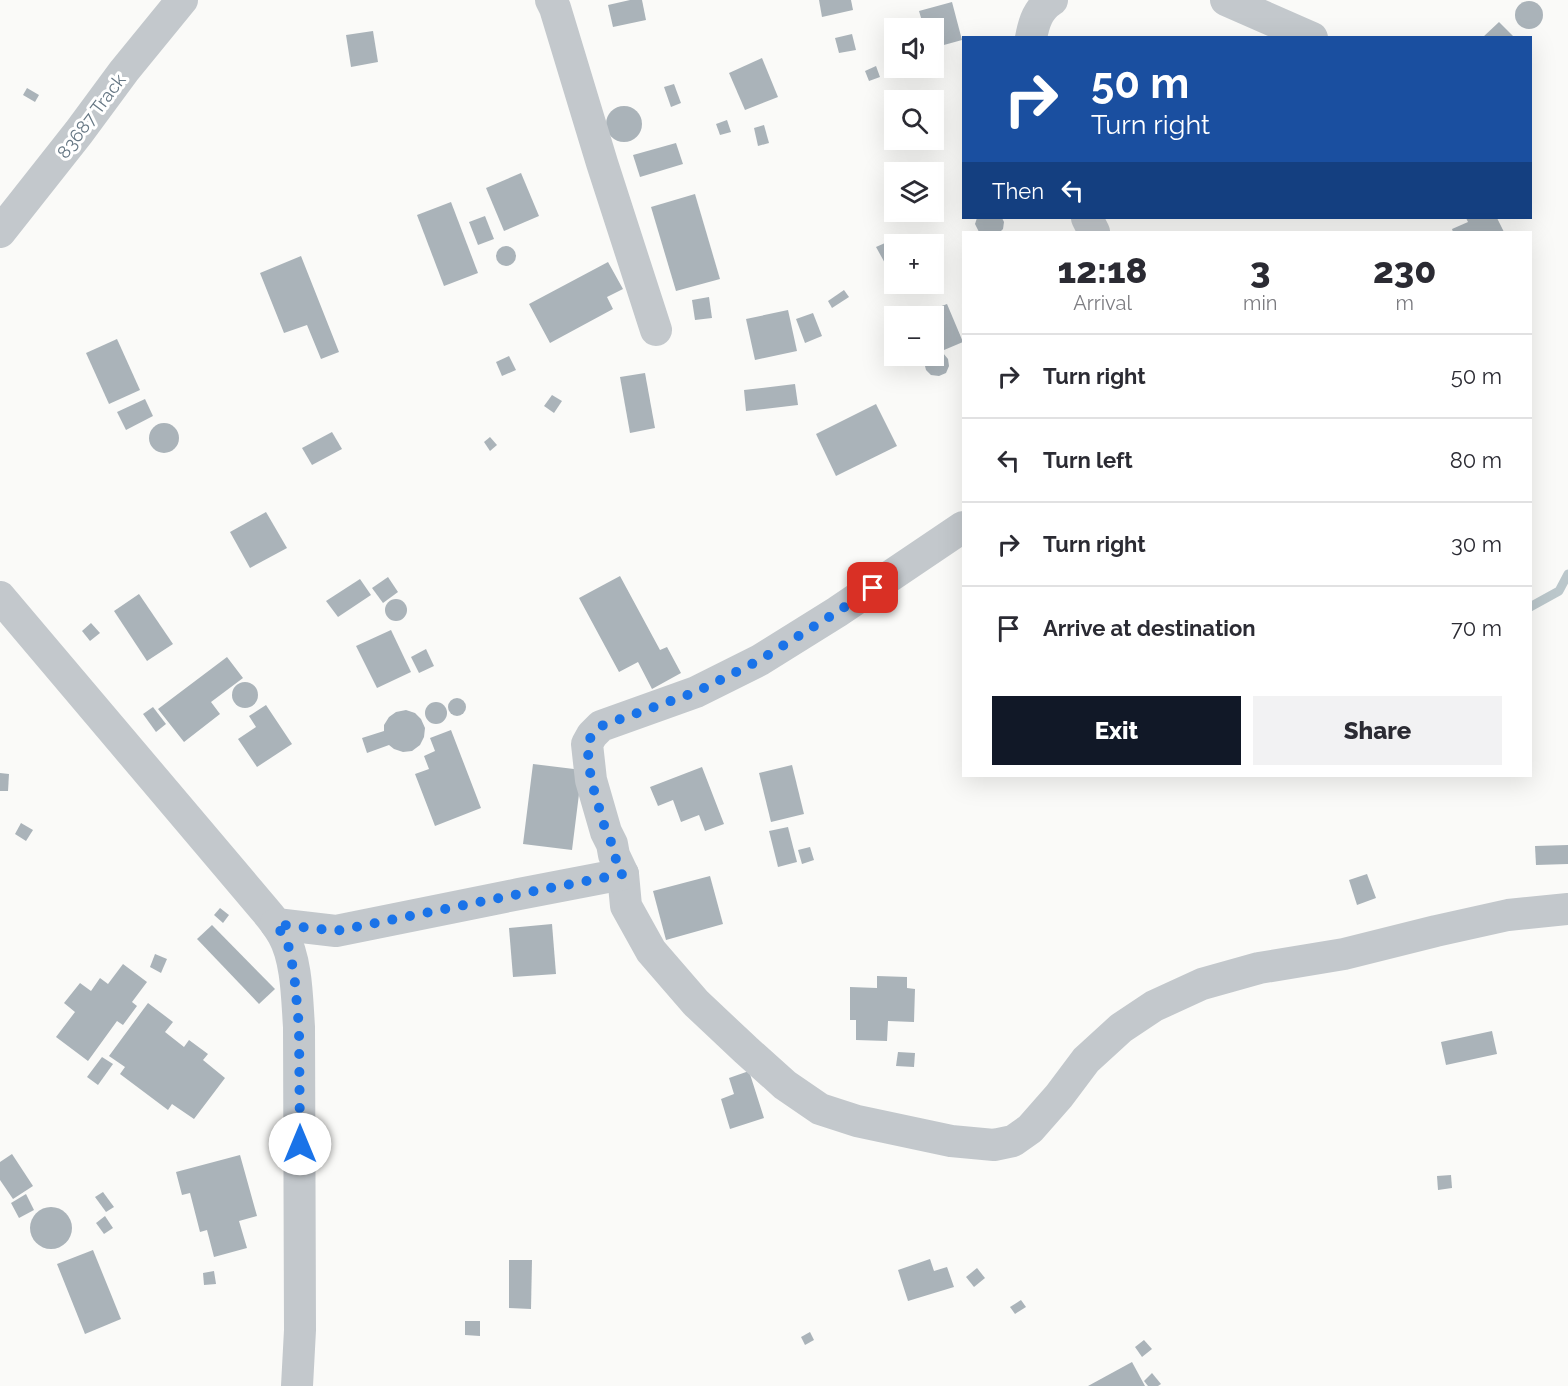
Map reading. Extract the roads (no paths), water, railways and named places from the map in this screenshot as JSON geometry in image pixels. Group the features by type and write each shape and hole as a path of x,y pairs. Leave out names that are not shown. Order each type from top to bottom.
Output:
{"street":[{"name":"83687 Track","path":"0,232 124,71 183,0"},
{"path":"551,0 656,330"},
{"path":"1031,36 1034,22 1045,5 1052,0"},
{"path":"1226,0 1307,36"},
{"path":"962,528 837,612 760,660 696,692 601,726 587,744 591,780 606,832 623,874 626,906 651,951 696,1003 746,1050 785,1084 820,1109 857,1121 951,1141 994,1145 1013,1141 1030,1129 1086,1060 1121,1028 1154,1006 1202,984 1259,968 1344,954 1508,915 1568,909"},
{"path":"0,597 276,924 290,950 299,1027 300,1330 297,1386"},
{"path":"276,924 336,931 623,874"}],"waterway":[{"path":"1532,606 1559,591 1568,574"}]}
